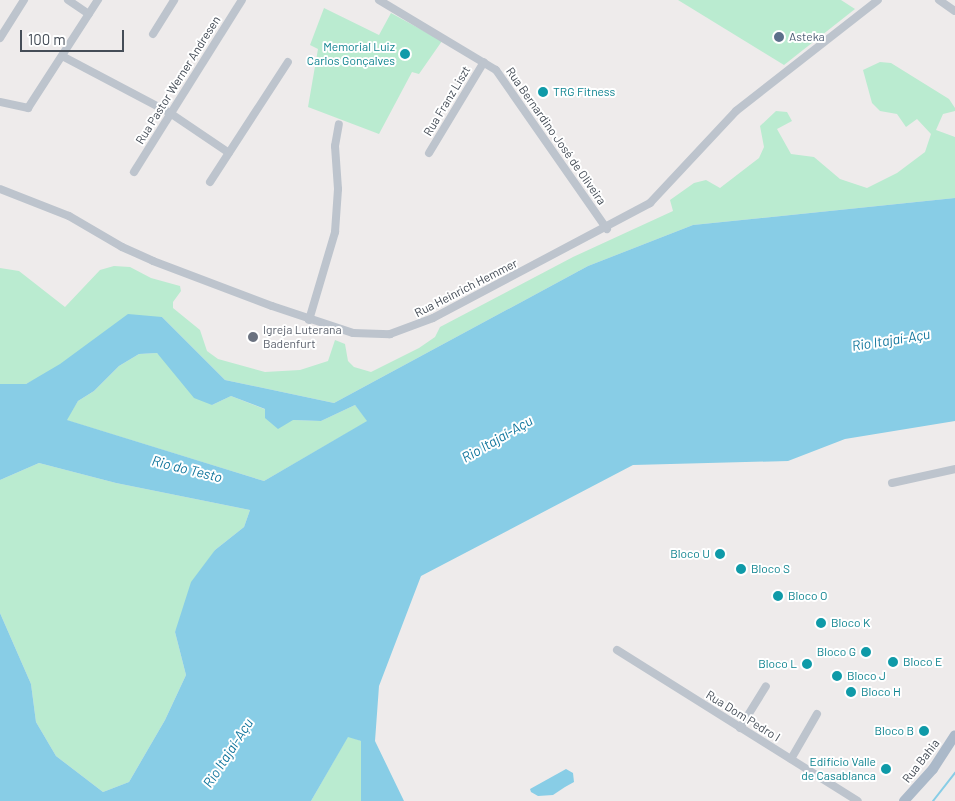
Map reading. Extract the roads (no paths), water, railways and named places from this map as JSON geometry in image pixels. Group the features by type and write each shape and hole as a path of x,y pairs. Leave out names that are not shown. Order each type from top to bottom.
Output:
{"main road":[{"name":"Rua Bahia","path":"904,801 938,762 955,735"}],"street":[{"path":"0,38 24,0"},
{"path":"68,0 89,14"},
{"path":"0,102 28,108 64,57 98,0"},
{"path":"153,34 174,0"},
{"name":"Rua Pastor Werner Andresen","path":"134,172 242,0"},
{"name":"Rua Bernardino José de Oliveira","path":"379,0 496,70 607,229"},
{"name":"Rua Heinrich Hemmer","path":"0,189 70,216 122,248 308,320 372,335 396,332 433,318 607,229 650,203 736,111 878,0"},
{"path":"939,0 955,11"},
{"path":"64,57 170,113 229,153"},
{"path":"210,182 288,62"},
{"name":"Rua Franz Liszt","path":"429,152 484,62"},
{"path":"308,320 335,232 338,189 335,146 338,124"},
{"path":"892,483 955,469"},
{"name":"Rua Dom Pedro I","path":"617,650 858,801"},
{"path":"740,728 766,686"},
{"path":"791,759 817,714"}],"water":[{"path":"955,198 955,421 845,439 788,461 633,465 421,576 379,686 375,741 404,801 361,801 361,741 348,737 311,801 0,801 0,613 31,684 36,722 56,756 103,792 129,782 165,720 186,675 175,632 191,582 215,550 244,527 250,510 116,483 39,463 0,480 0,384 26,384 60,364 128,314 162,317 225,380 334,403 588,266 693,225","holes":["157,353 194,398 212,405 231,396 265,409 265,418 278,429 293,420 321,421 355,405 367,421 264,481 67,420 78,401 94,391 119,366 139,354"]},
{"path":"566,769 573,773 574,782 553,795 538,796 531,792 530,789"}],"waterway":[{"path":"933,801 955,773"}],"place":[{"name":"Asteka","path":"779,37"},
{"name":"Memorial Luiz Carlos Gonçalves","path":"405,54"},
{"name":"TRG Fitness","path":"543,92"},
{"name":"Igreja Luterana Badenfurt","path":"253,337"},
{"name":"Bloco U","path":"720,554"},
{"name":"Bloco S","path":"741,569"},
{"name":"Bloco O","path":"778,596"},
{"name":"Bloco K","path":"821,623"},
{"name":"Bloco G","path":"866,652"},
{"name":"Bloco E","path":"893,662"},
{"name":"Bloco L","path":"807,664"},
{"name":"Bloco J","path":"837,676"},
{"name":"Bloco H","path":"851,692"},
{"name":"Bloco B","path":"924,731"},
{"name":"Edifício Valle de Casablanca","path":"886,769"}],"water label":[{"name":"Rio Itajaí-Açu","path":"891,340"},
{"name":"Rio Itajaí-Açu","path":"497,439"},
{"name":"Rio do Testo","path":"187,469"},
{"name":"Rio Itajaí-Açu","path":"228,753"}]}
